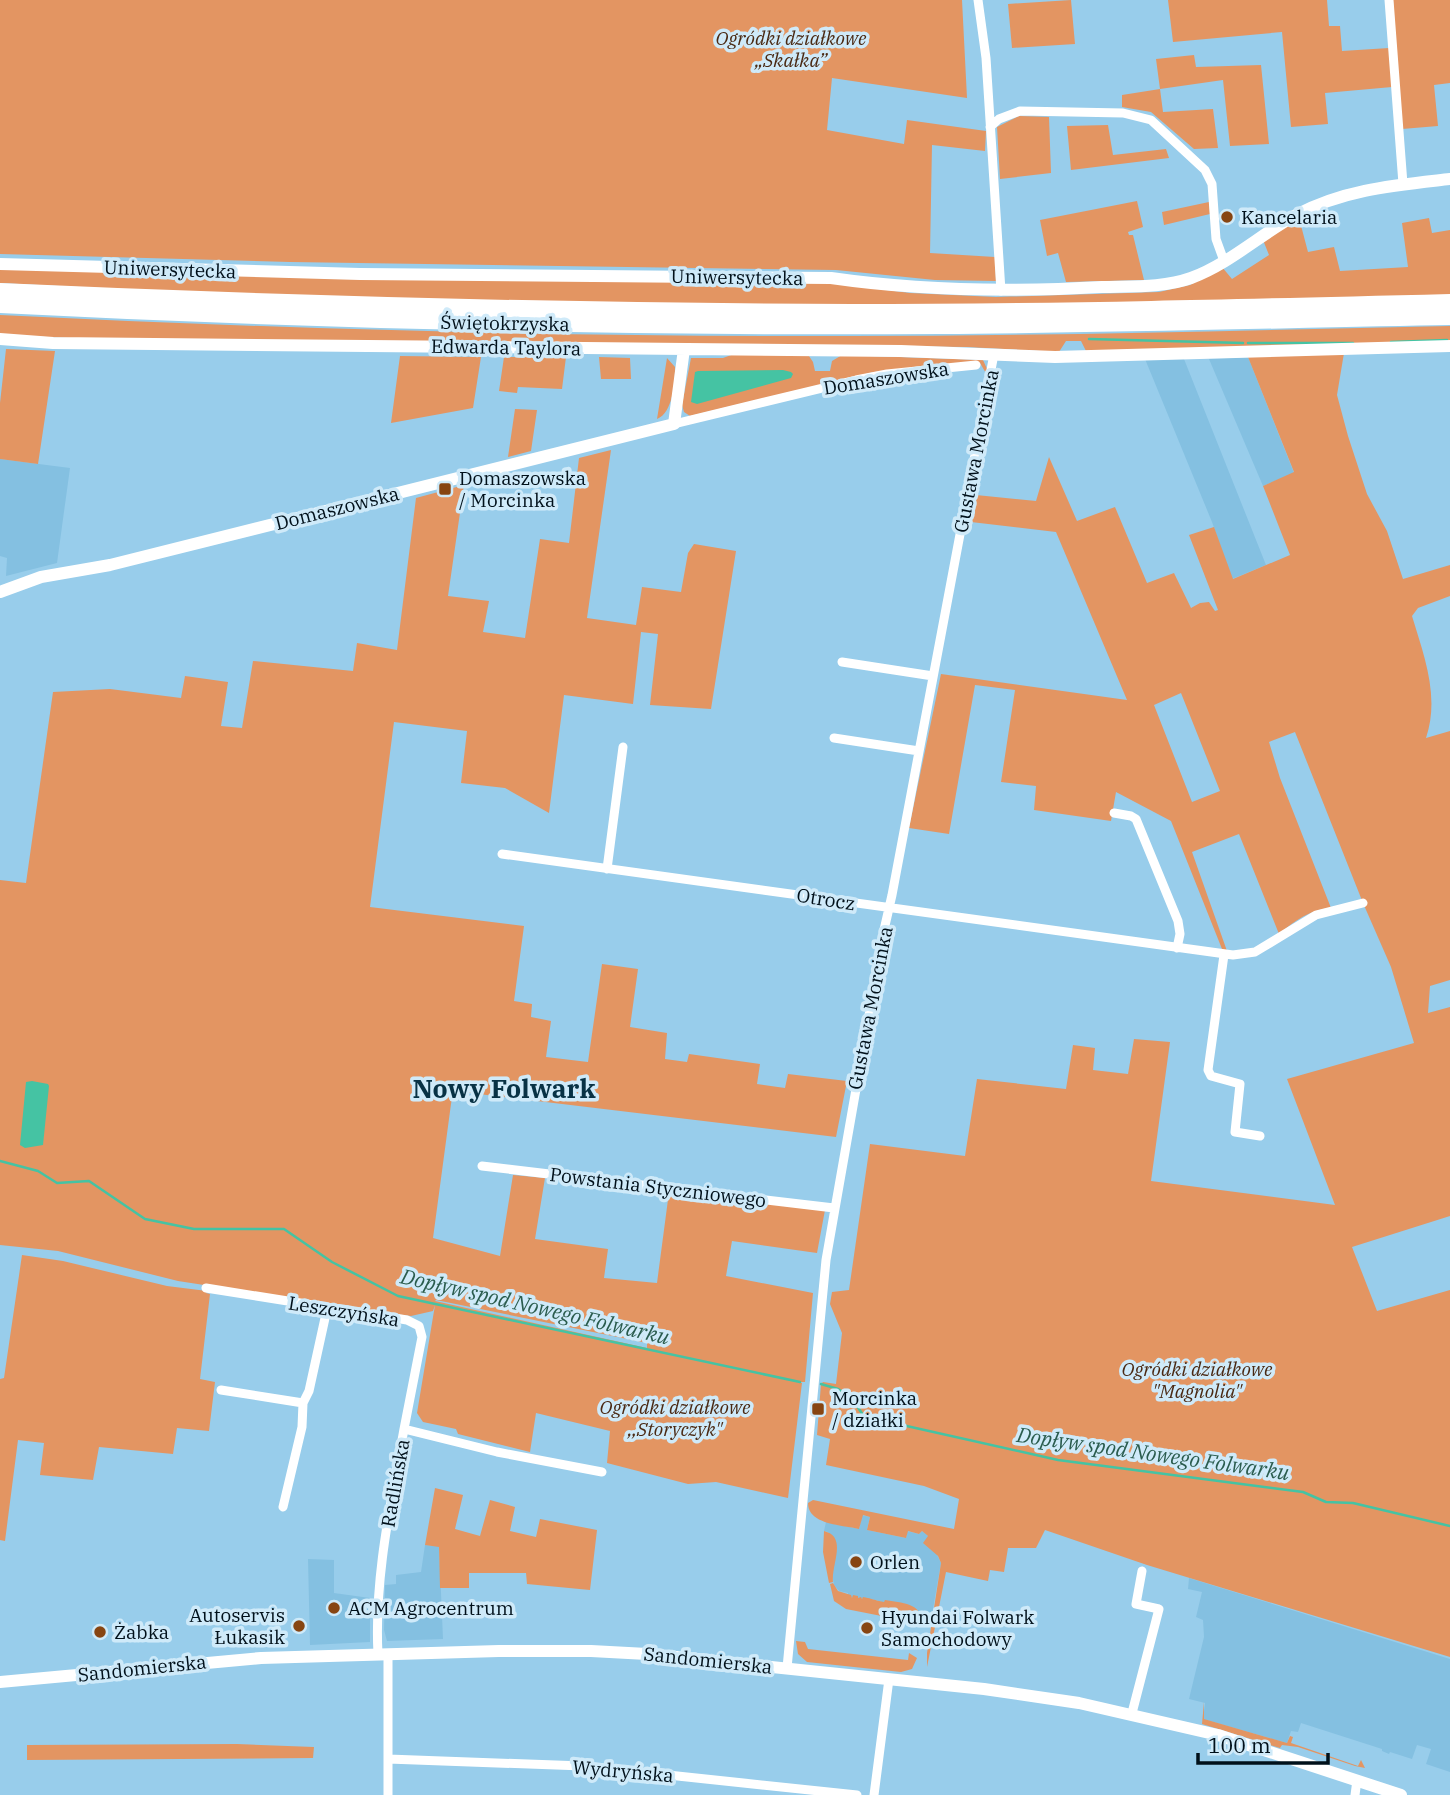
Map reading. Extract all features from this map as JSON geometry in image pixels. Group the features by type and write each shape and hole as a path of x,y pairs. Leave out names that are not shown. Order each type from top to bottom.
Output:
{"highway":[{"name":"Świętokrzyska","path":"0,291 486,308 1009,318"},
{"path":"1009,318 1450,302"},
{"name":"Świętokrzyska","path":"0,305 227,315 714,326 1009,318"},
{"path":"1009,318 1450,317"}],"street":[{"path":"978,0 986,58 1001,291"},
{"path":"1389,0 1403,184"},
{"path":"990,127 999,119 1020,111 1124,113 1151,120 1205,170 1212,184 1216,239 1224,261"},
{"name":"Uniwersytecka","path":"0,264 360,274 831,278 904,288 1001,291 1164,284 1190,278 1224,261 1284,222 1321,203 1361,191 1450,178"},
{"name":"Edwarda Taylora","path":"0,339 53,343 684,349 1088,357 1450,346"},
{"path":"674,425 684,349"},
{"name":"Gustawa Morcinka","path":"787,1668 823,1282 834,1209 994,354"},
{"name":"Domaszowska","path":"0,592 33,579 110,565 856,380 887,374 976,365"},
{"path":"842,663 933,676"},
{"path":"834,738 919,751"},
{"path":"607,869 623,747"},
{"path":"1114,813 1136,819 1178,921 1178,948"},
{"name":"Otrocz","path":"502,854 1228,955"},
{"path":"1260,1136 1235,1132 1240,1084 1211,1076 1209,1070 1228,955 1255,952 1315,915 1363,903"},
{"name":"Powstania Styczniowego","path":"482,1166 834,1209"},
{"name":"Leszczyńska","path":"206,1288 407,1320 419,1326 422,1337 404,1429"},
{"path":"283,1507 302,1427 303,1403 309,1391 327,1309"},
{"path":"221,1390 303,1403"},
{"name":"Radlińska","path":"388,1795 383,1654 378,1597 386,1531 404,1429 497,1452 602,1472"},
{"path":"1132,1713 1158,1609 1136,1604 1142,1572"},
{"name":"Sandomierska","path":"0,1682 223,1660 591,1651 647,1654 1012,1692 1132,1713 1230,1739 1401,1795"},
{"path":"874,1795 889,1679"},
{"name":"Wydryńska","path":"387,1759 583,1766 857,1795"},
{"path":"1354,1795 1357,1780"}],"shaded area":[{"path":"1248,357 1294,473 1263,486 1209,359"},
{"path":"1145,359 1184,359 1266,565 1232,579 1212,522"},
{"path":"783,370 793,374 791,378 697,404 691,402 695,372"},
{"path":"0,459 70,468 57,563 6,576 7,558 0,556"},
{"path":"26,1082 49,1086 43,1145 25,1148 20,1145"},
{"name":"Orlen","path":"862,1515 870,1517 867,1530 906,1538 907,1531 919,1534 922,1531 928,1536 941,1563 930,1626 922,1624 920,1612 871,1599 848,1597 848,1593 839,1591 834,1585 832,1575 837,1547 828,1532 824,1531 826,1522 859,1529"},
{"path":"425,1545 439,1546 443,1639 387,1641 384,1630 385,1585 396,1584 396,1575 421,1572"},
{"path":"308,1559 334,1560 334,1593 370,1598 370,1642 310,1645"},
{"path":"1189,1578 1450,1659 1450,1772 1426,1764 1431,1749 1417,1745 1412,1759 1390,1752 1389,1754 1382,1749 1301,1723 1298,1732 1291,1731 1287,1743 1203,1719 1205,1703 1189,1699 1204,1637 1203,1620 1196,1617 1202,1592 1188,1589"}],"green space":[{"name":"Ogródki działkowe „Skałka”","path":"0,0 962,0 967,98 832,78 827,130 904,144 907,120 986,131 985,151 932,145 930,253 995,257 996,281 935,280 836,270 290,262 0,254"},
{"path":"1071,0 1075,44 1012,48 1008,4"},
{"path":"1168,0 1327,0 1329,26 1340,26 1342,51 1389,48 1392,87 1325,93 1328,124 1291,127 1282,32 1173,42"},
{"path":"1393,0 1450,0 1450,83 1434,85 1438,126 1402,129"},
{"path":"1194,55 1196,67 1261,65 1269,144 1230,146 1223,80 1160,89 1156,59"},
{"path":"1160,89 1163,112 1213,109 1218,148 1194,149 1151,112 1122,107 1122,95"},
{"path":"1019,116 1049,117 1051,173 1000,179 997,127"},
{"path":"1108,125 1113,155 1166,149 1169,158 1071,170 1067,126"},
{"path":"1137,201 1143,227 1128,232 1133,235 1144,280 1066,282 1058,253 1047,256 1040,220"},
{"path":"1209,202 1210,214 1164,225 1162,212"},
{"path":"1299,218 1308,252 1334,247 1340,271 1408,267 1402,223 1429,218 1432,233 1450,230 1450,295 1072,304 739,304 316,296 0,283 0,268 830,283 910,293 996,297 1159,292 1190,285 1222,267 1232,279 1269,255 1263,240"},
{"path":"0,315 426,331 746,336 1002,335 1450,326 1450,343 1087,353 1081,341 1066,341 1059,352 967,347 70,338 0,335"},
{"path":"6,349 55,351 38,464 0,459 0,403"},
{"name":"Ogródki działkowe \"Magnolia\"","path":"1344,353 1337,395 1367,494 1387,531 1403,579 1450,565 1450,596 1418,608 1412,616 1431,691 1430,722 1426,738 1450,731 1450,980 1430,986 1428,1013 1450,1007 1450,1216 1352,1247 1377,1311 1450,1290 1450,1657 1147,1565 1045,1530 1036,1548 1008,1548 1004,1572 990,1570 988,1581 946,1572 927,1667 941,1563 938,1556 923,1543 928,1536 922,1531 919,1534 908,1531 906,1538 867,1530 870,1517 863,1515 859,1529 828,1523 814,1516 808,1503 813,1500 954,1529 959,1499 924,1486 826,1465 830,1439 817,1435 821,1384 836,1384 842,1333 830,1304 832,1292 849,1290 870,1144 965,1156 977,1079 1066,1089 1073,1045 1095,1048 1093,1070 1128,1074 1134,1039 1170,1042 1151,1181 1335,1205 1287,1079 1414,1043 1391,967 1295,732 1269,742 1280,778 1331,908 1303,916 1279,934 1239,834 1192,852 1227,951 1222,949 1171,821 1116,792 1111,821 1034,810 1036,786 1001,782 1015,690 975,685 949,834 909,828 941,674 1127,700 1056,532 971,522 976,495 1036,501 1049,457 1077,521 1115,507 1147,583 1174,573 1191,608 1209,602 1215,611 1218,610 1189,535 1214,527 1233,579 1290,555 1263,486 1294,472 1248,357","holes":["1181,693 1220,791 1192,802 1154,705"]},
{"path":"734,354 809,356 815,371 830,371 832,361 842,355 983,360 988,371 987,375 980,363 874,372 690,416 684,412 682,405 691,358 723,358"},
{"path":"400,356 481,357 473,408 391,423"},
{"path":"504,357 566,357 562,389 518,387 517,393 499,391"},
{"path":"599,357 630,358 631,379 601,379"},
{"path":"667,358 675,367 674,388 667,410 657,419"},
{"path":"515,409 537,410 531,451 508,457"},
{"name":"Ogródki działkowe ,,Storyczyk\"","path":"611,450 587,618 636,625 642,587 681,592 688,553 694,544 736,551 711,709 650,705 658,634 641,632 633,704 564,695 549,813 505,788 461,783 467,731 394,722 370,907 524,926 514,1001 532,1004 531,1017 551,1021 546,1057 588,1062 602,964 638,969 630,1027 667,1033 665,1059 687,1062 689,1054 760,1064 757,1084 785,1088 788,1074 847,1081 836,1137 453,1091 433,1238 500,1256 513,1175 545,1178 535,1239 608,1249 604,1278 657,1283 669,1192 825,1210 817,1253 732,1241 726,1276 813,1293 805,1382 799,1382 802,1383 788,1498 716,1482 688,1484 607,1463 610,1431 536,1413 530,1452 458,1434 456,1429 423,1422 417,1413 435,1305 433,1311 411,1316 387,1313 178,1281 58,1251 0,1245 0,880 26,883 53,692 110,689 181,698 185,676 228,682 221,726 242,728 253,661 353,671 357,643 397,650 416,498 464,485 448,596 489,601 483,632 525,638 540,539 569,543 579,458","holes":["436,1300 647,1343 647,1348 435,1301"]},
{"path":"22,1255 63,1261 167,1286 207,1291 206,1293 210,1294 200,1379 215,1382 209,1431 177,1428 173,1454 99,1447 93,1480 40,1475 44,1443 18,1440 5,1541 0,1540 0,1379 4,1378"},
{"path":"435,1488 463,1495 455,1529 480,1536 490,1500 515,1507 510,1531 536,1537 540,1519 597,1530 590,1590 527,1584 526,1573 469,1573 469,1588 440,1588 439,1547 425,1545"},
{"path":"824,1531 831,1534 837,1545 833,1582 829,1583 823,1552"},
{"path":"833,1583 838,1591 851,1595 852,1598 853,1595 862,1599 863,1597 910,1605 919,1612 922,1624 846,1609 834,1601 830,1584"},
{"path":"796,1641 805,1642 808,1649 908,1660 909,1653 917,1658 912,1669 901,1672 807,1662 798,1654"},
{"path":"1204,1702 1204,1719 1287,1743 1290,1736 1293,1737 1291,1743 1358,1766 1361,1760 1365,1768 1355,1766 1298,1747 1282,1745 1280,1748 1202,1724"},
{"path":"237,1744 314,1747 313,1758 27,1760 27,1745"}],"waterway":[{"path":"1089,339 1243,343"},
{"path":"1391,342 1447,340"},
{"path":"1248,343 1353,343"},
{"name":"Dopływ spod Nowego Folwarku","path":"0,1161 38,1171 57,1183 89,1181 145,1219 194,1229 284,1229 332,1262 398,1296 800,1382"},
{"name":"Dopływ spod Nowego Folwarku","path":"821,1384 838,1389 851,1397 863,1415 880,1420 1058,1460 1303,1492 1326,1502 1353,1503 1450,1526"}],"place":[{"name":"Kancelaria","path":"1227,217"},
{"name":"Domaszowska / Morcinka","path":"445,489"},
{"name":"Morcinka / działki","path":"818,1409"},
{"name":"Orlen","path":"856,1562"},
{"name":"ACM Agrocentrum","path":"334,1608"},
{"name":"Autoservis Łukasik","path":"299,1626"},
{"name":"Hyundai Folwark Samochodowy","path":"867,1628"},
{"name":"Żabka","path":"100,1632"}],"district":[{"name":"Nowy Folwark","path":"504,1089"}]}
